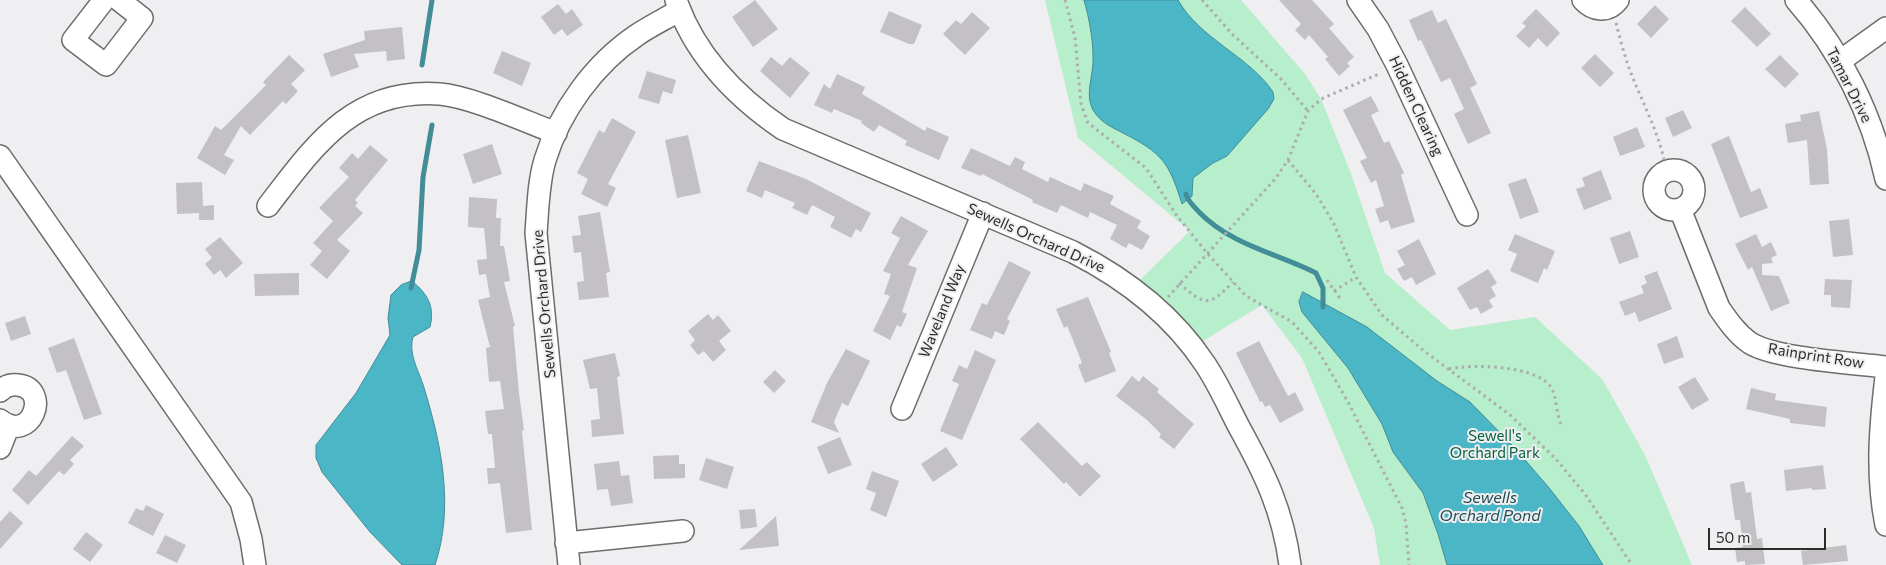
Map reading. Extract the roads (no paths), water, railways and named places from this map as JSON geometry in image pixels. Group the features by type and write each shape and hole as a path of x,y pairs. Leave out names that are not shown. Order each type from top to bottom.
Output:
{"street":[{"path":"104,0 73,40 106,65 142,18 119,0"},
{"name":"Hidden Clearing","path":"1358,0 1378,29 1397,65 1467,215"},
{"path":"1583,0 1588,6 1596,9 1614,4"},
{"name":"Tamar Drive","path":"1796,0 1840,61 1859,97 1875,138 1886,179"},
{"name":"Sewells Orchard Drive","path":"569,565 536,233 541,179 556,133 570,106 588,80 607,60 678,5 695,41 716,70 742,99 783,130 983,213 1105,268 1133,287 1158,308 1184,334 1206,364 1267,477 1278,506 1290,565"},
{"path":"1840,61 1886,28"},
{"path":"268,206 315,145 335,126 375,104 395,97 441,94 467,101 556,133"},
{"path":"0,156 241,502 247,520 254,565"},
{"name":"Rainprint Row","path":"1666,171 1656,180 1654,193 1656,199 1670,210 1680,209 1719,308 1728,322 1750,343 1783,354 1886,367"},
{"name":"Waveland Way","path":"902,409 983,213"},
{"path":"1886,377 1880,431 1879,468 1886,525"},
{"path":"0,391 12,384 23,386 32,392 36,401 35,411 28,422 18,426 4,422 0,448"},
{"path":"566,543 683,531"}],"water":[{"path":"1084,0 1178,0 1187,14 1199,26 1251,68 1273,92 1274,99 1268,109 1227,156 1213,163 1193,178 1192,196 1182,204 1173,178 1162,160 1147,147 1104,122 1098,117 1092,107 1089,93 1093,50"},
{"path":"412,281 426,296 432,313 430,327 413,337 412,351 431,412 444,478 444,522 435,565 402,565 370,532 322,472 316,458 316,445 356,393 390,335 388,318 391,295 401,285"},
{"name":"Sewells Orchard Pond","path":"1303,292 1367,327 1437,381 1470,402 1513,446 1550,489 1579,526 1603,565 1447,565 1423,493 1393,452 1382,424 1348,368 1302,312 1299,302"}],"waterway":[{"path":"422,65 432,0"},
{"path":"411,288 419,250 423,177 432,125"},
{"path":"1186,194 1199,212 1225,233 1316,273 1323,288 1323,307"}],"park label":[{"name":"Sewell's Orchard Park","path":"1495,444"}]}
